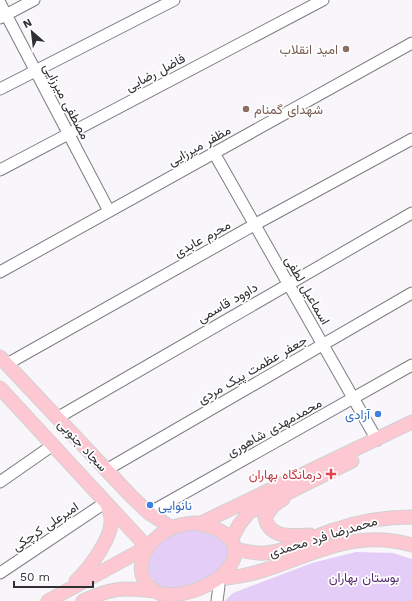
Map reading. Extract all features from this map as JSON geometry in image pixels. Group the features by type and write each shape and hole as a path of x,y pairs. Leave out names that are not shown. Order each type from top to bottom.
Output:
{"main road":[{"name":"سجاد جنوبی","path":"4,361 106,470 149,513 172,528"},
{"name":"سجاد جنوبی","path":"0,388 147,547"},
{"path":"199,524 378,440 412,422"},
{"path":"83,601 102,592 116,589 154,591 168,597 183,598 202,594 223,582 235,558 233,545 239,525 249,512 412,432"},
{"path":"301,487 274,505 265,516 266,522 276,534 286,536 320,534"},
{"path":"62,593 84,574 103,544 111,519 106,502"},
{"name":"محمدرضا فرد محمدی","path":"233,545 264,554 279,551 320,534 376,519 412,517"},
{"path":"154,591 147,583 141,570 142,557 147,547 157,536 181,525 199,524 219,530 233,545"},
{"name":"محمدرضا فرد محمدی","path":"223,582 245,576 325,547 350,541 371,539 398,541 412,545"},
{"path":"48,601 147,547"}],"street":[{"path":"3,16 34,0"},
{"path":"0,89 174,0"},
{"name":"فاضل رضایی","path":"0,170 324,0"},
{"name":"مصطفی میرزایی","path":"0,3 3,16 36,71 109,211"},
{"name":"مظفر میرزایی","path":"0,272 412,43"},
{"name":"محرم عابدی","path":"4,361 412,139"},
{"name":"اسماعیل لطفی","path":"214,153 353,399 378,440"},
{"name":"داوود قاسمی","path":"57,418 288,283 412,213"},
{"name":"جعفر عظمت پیک مردی","path":"106,470 412,293"},
{"name":"محمدمهدی شاهوری","path":"149,513 412,366"},
{"path":"0,482 53,446"},
{"name":"امیرعلی کرچکی","path":"0,573 106,502"},
{"path":"217,601 223,582"}],"green space":[{"path":"185,529 206,530 217,534 226,545 229,559 221,570 195,589 161,587 152,578 148,569 148,560 151,552 157,545 175,533"},
{"name":"بوستان بهاران","path":"356,552 393,553 412,559 412,601 225,601 233,593 312,563"}],"place":[{"name":"امید انقلاب","path":"346,49"},
{"name":"شهدای گمنام","path":"246,109"},
{"name":"آزادی","path":"378,414"},
{"name":"درمانگاه بهاران","path":"331,474"},
{"name":"نانوایی","path":"150,505"}]}
